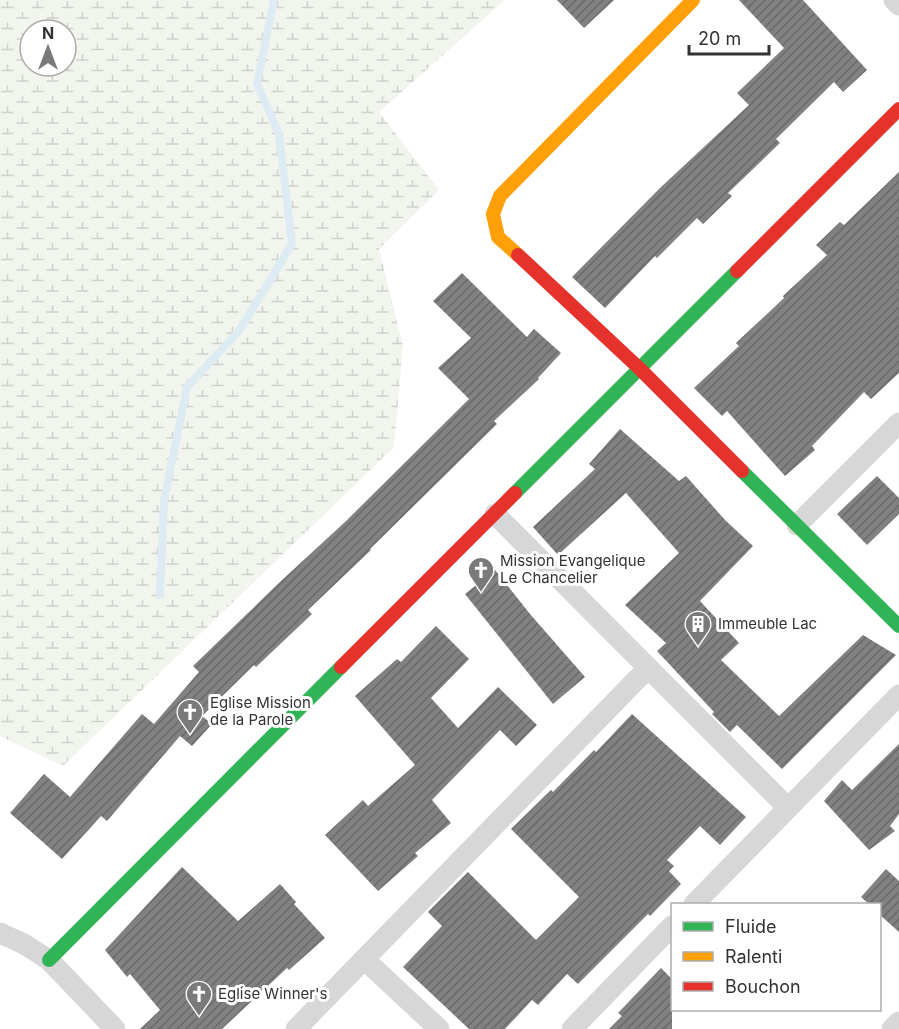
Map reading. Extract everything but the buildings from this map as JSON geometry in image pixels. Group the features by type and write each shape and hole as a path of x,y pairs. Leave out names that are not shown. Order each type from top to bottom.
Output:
{"street":[{"path":"693,0 500,196 493,214 498,237 640,369 899,626"},
{"path":"894,0 899,5"},
{"path":"49,960 899,110"},
{"path":"797,525 899,423"},
{"path":"495,514 788,808"},
{"path":"296,1029 648,668"},
{"path":"695,903 899,695"},
{"path":"572,1029 671,927"},
{"path":"0,933 24,944 49,960 116,1029"},
{"path":"364,959 440,1029"},
{"path":"892,1029 899,1022"}],"green space":[{"path":"0,0 505,0 379,112 439,190 379,249 403,346 394,447 63,766 0,736"}],"waterway":[{"path":"160,595 164,501 187,387 239,331 292,244 279,134 257,84 274,0"}],"traffic: fast":[{"path":"515,493 737,271"},
{"path":"742,471 899,626"},
{"path":"49,960 341,667"}],"traffic: slow":[{"path":"518,255 498,237 493,214 500,196 693,0"}],"traffic: jam":[{"path":"737,271 899,109"},
{"path":"518,255 640,369 742,471"},
{"path":"341,667 515,493"}],"place":[{"name":"Mission Evangelique Le Chancelier","path":"481,593"},
{"name":"Immeuble Lac","path":"698,647"},
{"name":"Eglise Mission de la Parole","path":"190,735"},
{"name":"Eglise Winner's","path":"199,1017"}]}
